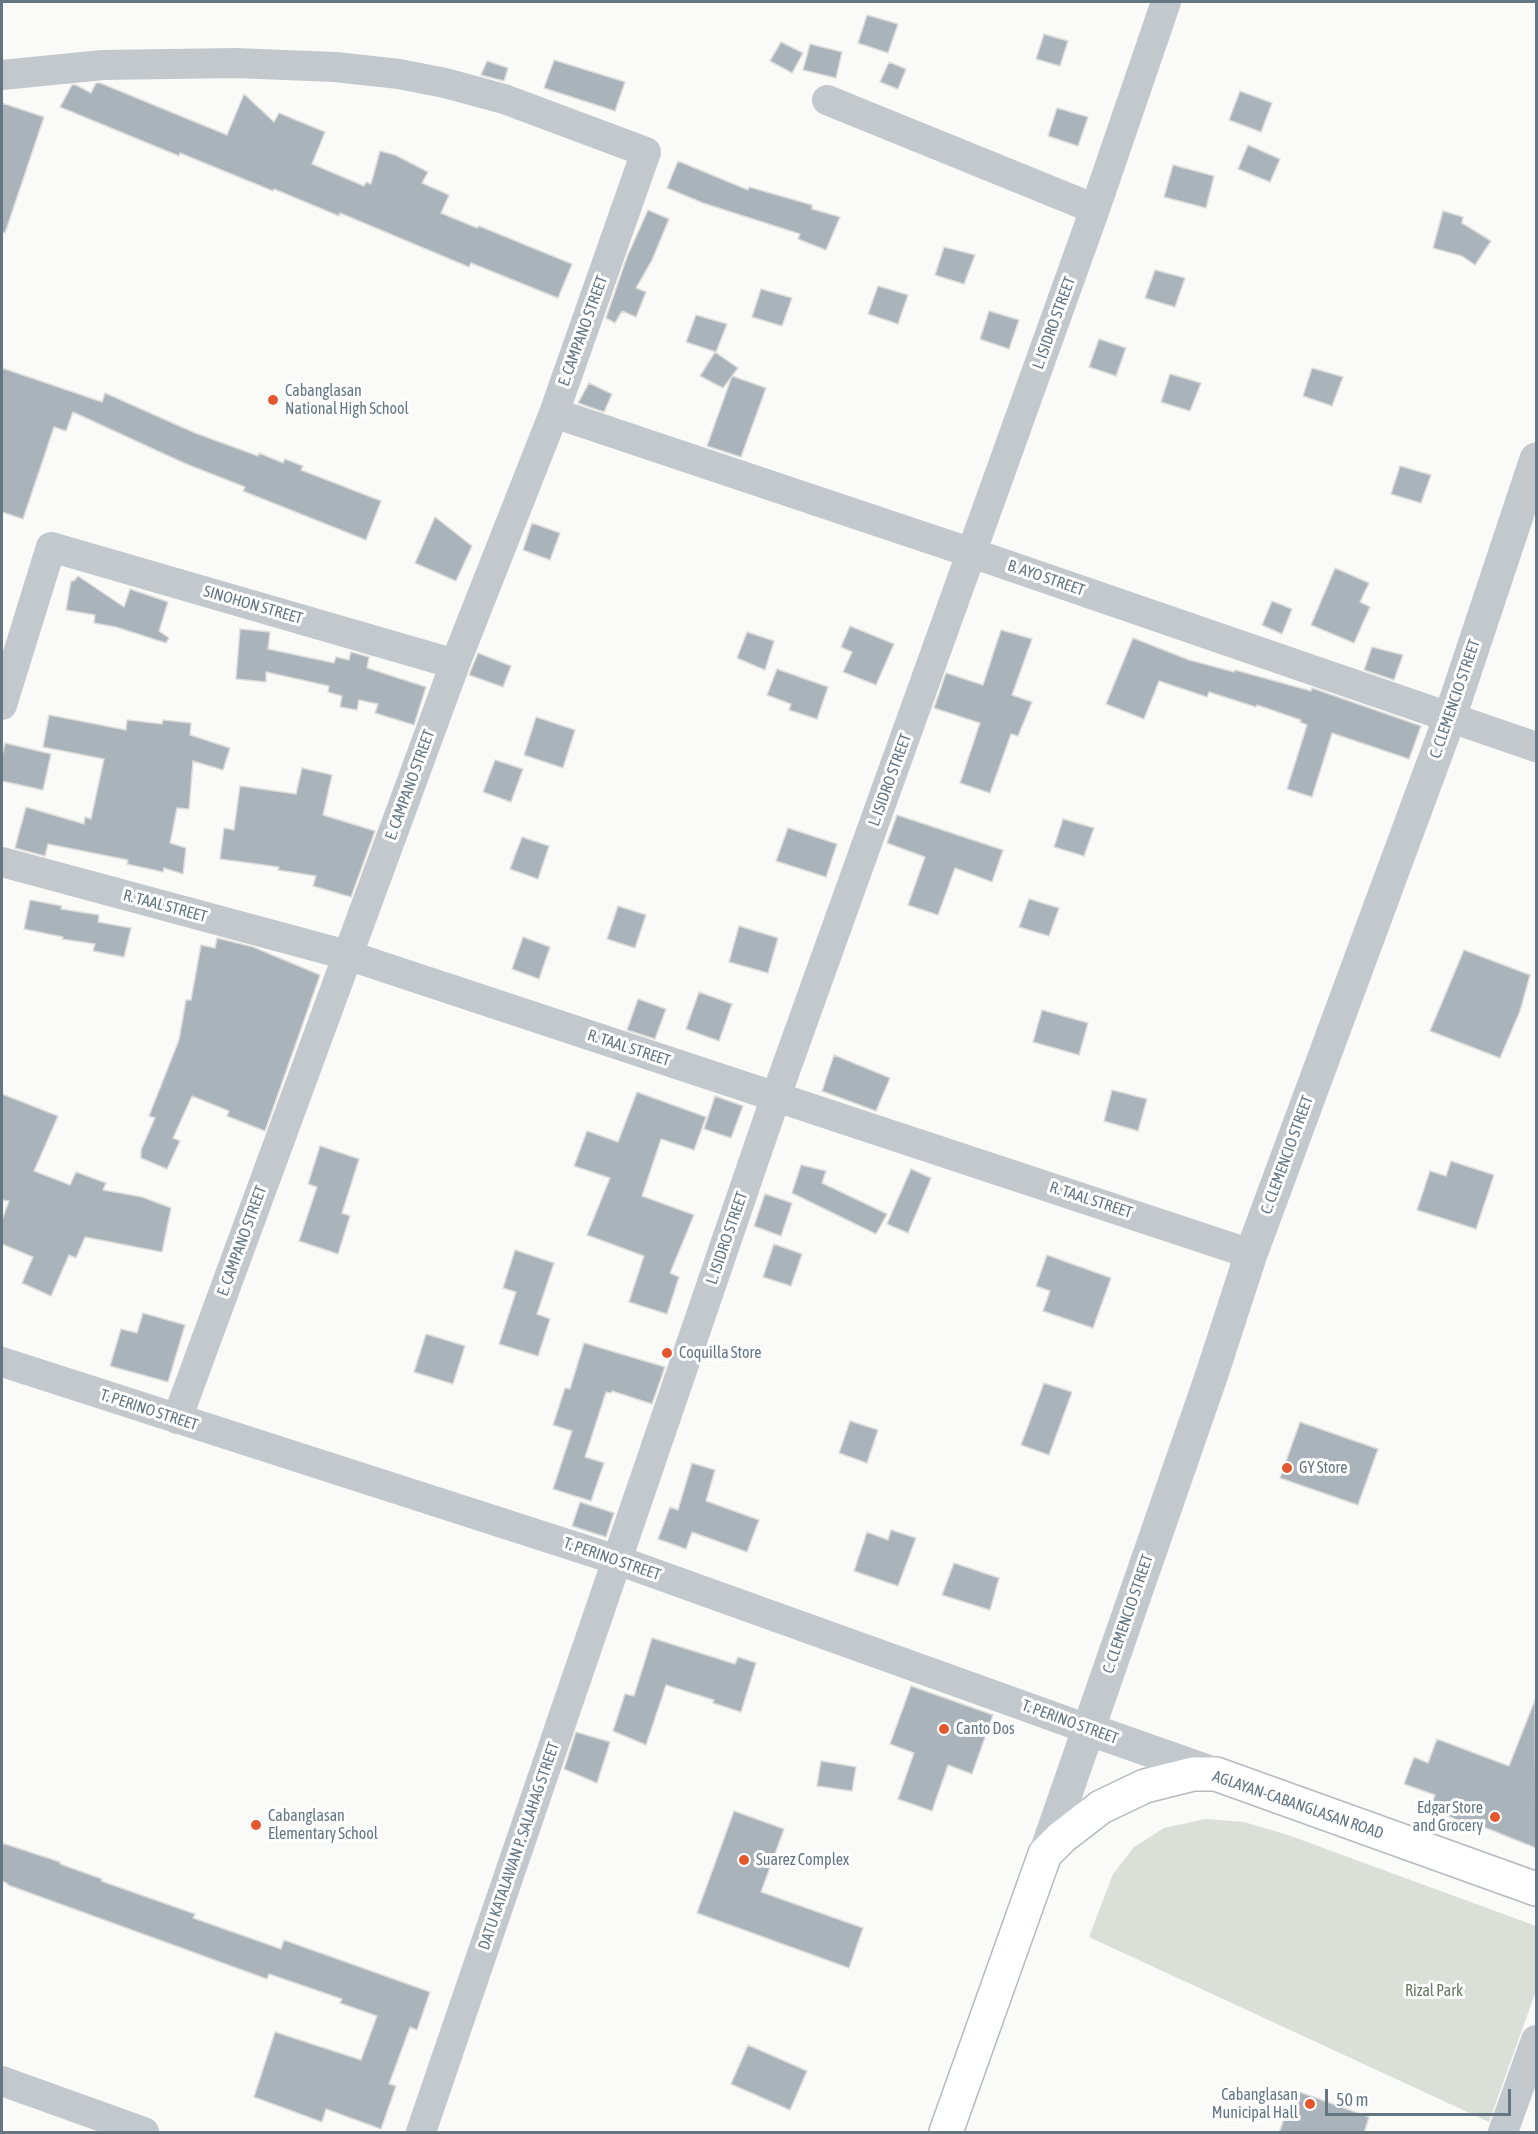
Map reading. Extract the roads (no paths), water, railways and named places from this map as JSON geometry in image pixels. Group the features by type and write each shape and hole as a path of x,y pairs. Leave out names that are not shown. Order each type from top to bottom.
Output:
{"main road":[{"name":"AGLAYAN-CABANGLASAN ROAD","path":"946,2133 1045,1854 1081,1821 1101,1807 1123,1796 1169,1779 1193,1774 1216,1774 1536,1888"}],"street":[{"name":"L. ISIDRO STREET","path":"617,1560 776,1096 1095,209 1166,2"},
{"name":"E. CAMPANO STREET","path":"2,75 103,65 235,63 335,67 399,74 445,83 504,99 646,152 554,414 455,664 177,1419"},
{"path":"827,100 1095,209"},
{"name":"B. AYO STREET","path":"554,414 972,553 1536,747"},
{"name":"C. CLEMENCIO STREET","path":"1045,1854 1212,1374 1251,1254 1450,717 1536,459"},
{"name":"SINOHON STREET","path":"2,705 51,547 455,664"},
{"name":"R. TAAL STREET","path":"2,862 347,955 1251,1254"},
{"name":"T. PERINO STREET","path":"2,1362 617,1560 1216,1774"},
{"name":"DATU KATALAWAN P. SALAHAG STREET","path":"422,2133 617,1560"},
{"path":"1503,2133 1536,2040"},
{"path":"2,2081 144,2133"}],"place":[{"name":"Cabanglasan National High School","path":"273,400"},
{"name":"Coquilla Store","path":"667,1353"},
{"name":"GY Store","path":"1287,1468"},
{"name":"Canto Dos","path":"944,1729"},
{"name":"Edgar Store and Grocery","path":"1495,1817"},
{"name":"Cabanglasan Elementary School","path":"256,1825"},
{"name":"Suarez Complex","path":"744,1860"},
{"name":"Cabanglasan Municipal Hall","path":"1310,2104"}],"park label":[{"name":"Rizal Park","path":"1434,1991"}]}
